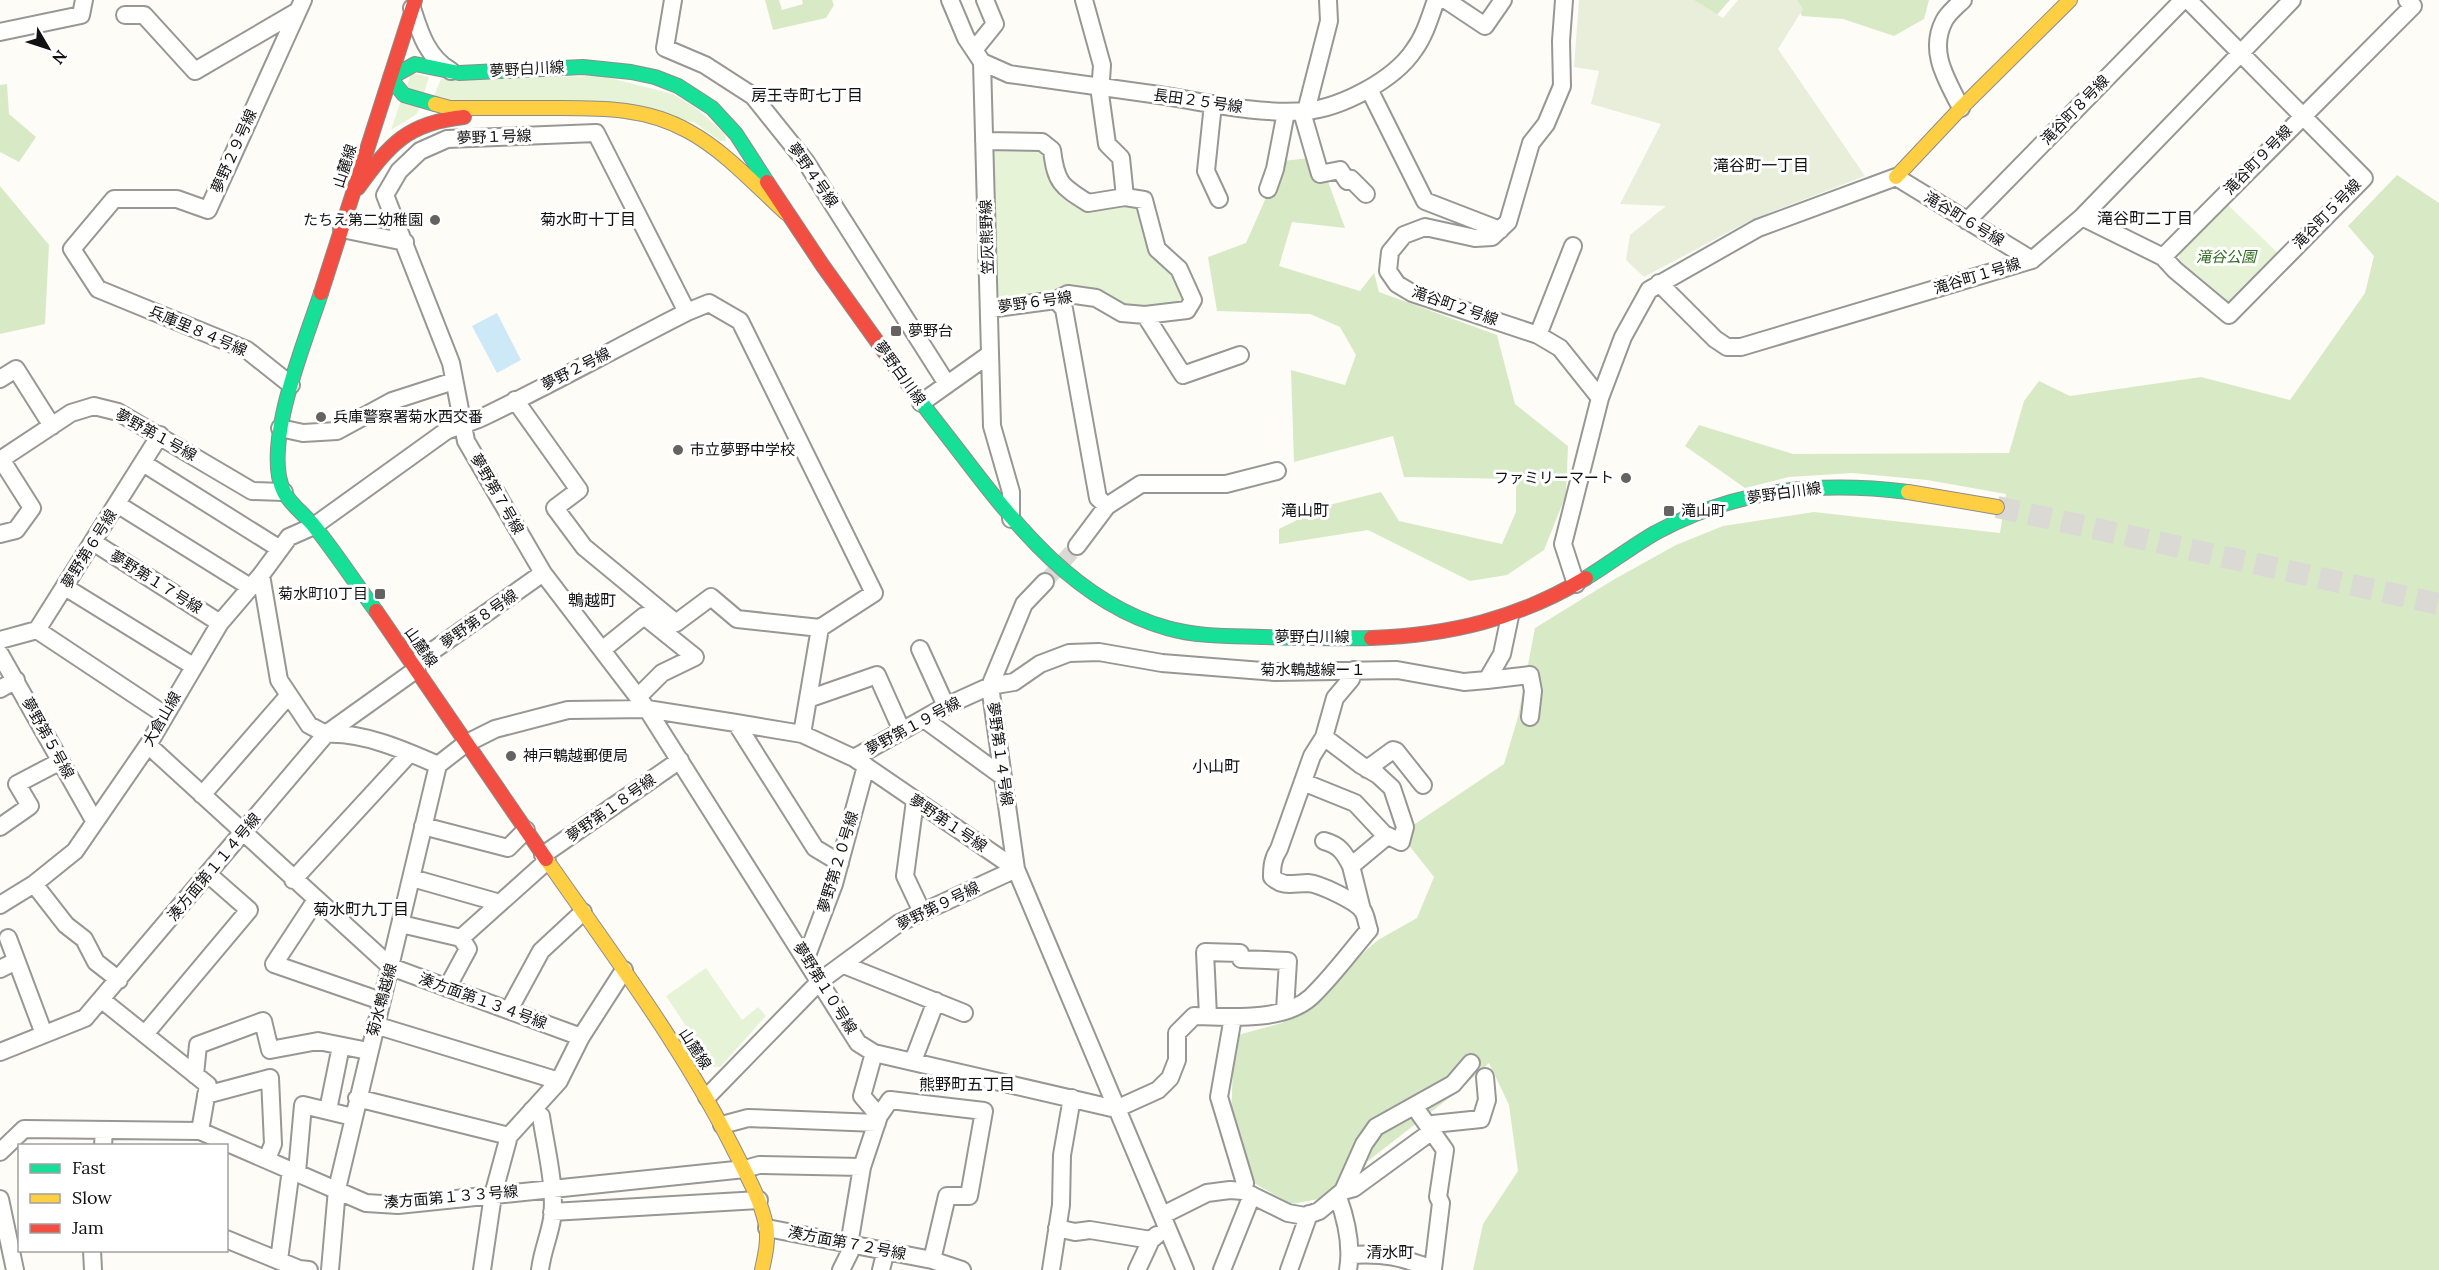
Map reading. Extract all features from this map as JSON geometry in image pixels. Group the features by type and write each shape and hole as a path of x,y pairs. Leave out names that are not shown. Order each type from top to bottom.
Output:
{"street":[{"path":"0,32 81,15 84,0"},
{"name":"夢野４号線","path":"673,0 665,48 705,65 753,96 807,162 947,384"},
{"path":"950,0 966,38 978,56 995,24 984,0"},
{"path":"984,141 1042,142 1052,150 1055,174 1069,191 1088,203 1125,197 1121,158 1107,144 1100,94 1102,64 1084,0"},
{"path":"1328,0 1329,21 1304,119 1320,174 1340,170 1347,181 1352,179 1366,194"},
{"name":"長田２５号線","path":"978,56 1009,74 1213,104 1286,112 1307,111 1341,102 1369,89 1392,72 1413,52 1428,25 1436,0"},
{"path":"1446,0 1485,26 1503,0"},
{"path":"1369,89 1425,201 1500,230 1508,222 1531,143 1546,124 1562,86 1560,41 1564,0"},
{"path":"1961,108 1938,62 1937,40 1945,19 1964,0"},
{"path":"1576,584 1563,544 1600,398 1623,337 1649,290 1758,228 1896,177 1961,108 2070,0"},
{"name":"滝谷町８号線","path":"1967,221 2182,0"},
{"name":"滝谷町５号線","path":"2163,257 2175,270 2229,315 2364,178 2188,0"},
{"name":"滝谷町１号線","path":"1659,283 1715,339 1726,347 1741,347 2032,260 2082,217 2292,0"},
{"name":"滝谷町９号線","path":"2163,257 2413,6 2407,0"},
{"path":"414,4 419,33 428,50 440,64 455,73"},
{"name":"山麓線","path":"414,4 291,385 280,428 276,463 284,492 314,526 416,666 465,744 624,970 707,1097 759,1200 767,1228 766,1254 762,1270"},
{"path":"125,15 144,15 195,71 300,5"},
{"name":"夢野２９号線","path":"98,289 72,249 114,199 177,199 208,210 300,5"},
{"name":"笠灰熊野線","path":"978,56 984,141 992,426 1011,492 1011,519"},
{"name":"夢野白川線","path":"786,213 717,150 664,118 635,111 600,108 522,109 499,106 450,108 404,95 390,78 415,64 455,73 561,67 607,67 643,73 704,100 727,123 786,213 921,403 1011,519 1065,573 1090,591 1118,608 1174,629 1202,635 1306,638 1414,636 1464,628 1510,616 1576,584 1640,542 1686,516 1768,492 1847,484 1922,493 1997,507"},
{"path":"1213,104 1206,171 1219,199"},
{"name":"夢野白川線","path":"353,195 388,148 409,131 448,117 505,115 522,109"},
{"path":"1268,189 1275,169 1286,112"},
{"name":"夢野１号線","path":"464,422 451,363 405,242 384,195 399,171 420,151 447,139 596,133 687,312"},
{"name":"滝谷町６号線","path":"1896,177 2032,260"},
{"name":"夢野６号線","path":"989,309 1056,300 1068,294 1096,298 1122,313 1145,315 1187,310 1193,300 1179,269 1157,249 1144,200 1125,197"},
{"path":"2082,217 2163,257"},
{"name":"滝谷町２号線","path":"1500,230 1492,237 1475,238 1425,227 1404,235 1390,252 1388,271 1397,284 1412,292 1538,335 1560,348 1600,398"},
{"path":"342,229 405,242"},
{"path":"1538,335 1573,246"},
{"name":"兵庫里８４号線","path":"98,289 247,350 291,385"},
{"path":"1056,300 1064,309 1098,498 1107,506"},
{"name":"夢野２号線","path":"464,422 478,419 687,312 709,303 740,321 874,593 820,628"},
{"path":"1145,315 1183,375 1240,355"},
{"path":"921,403 990,354"},
{"path":"0,380 16,369 52,426"},
{"path":"280,428 303,433 337,431 392,401 454,381"},
{"path":"515,400 579,490 555,508 584,547 676,623 711,597 737,619 820,628 802,734"},
{"name":"夢野第１号線","path":"1,460 71,413 94,406 118,412 252,491 284,492"},
{"path":"314,526 446,431 464,422"},
{"name":"夢野第７号線","path":"464,422 466,441 543,573 642,703"},
{"name":"夢野第６号線","path":"37,630 160,435"},
{"path":"0,534 16,530 32,508 1,460"},
{"path":"143,463 280,549"},
{"path":"1077,546 1107,506 1142,484 1226,484 1277,471"},
{"path":"117,504 255,581 279,681 309,725 326,734 345,733 410,753 438,765 465,744"},
{"name":"大倉山線","path":"0,905 34,884 75,850 148,745 220,623 289,537 314,526"},
{"name":"夢野第１７号線","path":"93,542 220,623"},
{"name":"夢野第８号線","path":"326,734 543,573"},
{"name":"夢野第１４号線","path":"1016,869 990,686 1024,604 1045,582"},
{"path":"64,588 193,666"},
{"path":"602,650 644,616 695,657 662,673 642,703"},
{"path":"1487,680 1502,654 1510,616"},
{"path":"0,640 37,630 165,715"},
{"path":"920,649 946,706"},
{"name":"菊水鵯越線ー１","path":"1069,653 1099,652 1162,663 1275,672 1397,670 1464,682 1530,675 1533,691 1530,717"},
{"name":"夢野第１９号線","path":"860,762 902,731 946,706 990,686 1014,682 1040,664 1069,653"},
{"name":"夢野第５号線","path":"0,654 95,822"},
{"path":"1354,670 1351,679 1335,698 1324,737 1312,756 1274,858 1272,877 1279,883 1287,885 1308,883 1329,890 1362,910"},
{"path":"808,699 877,675 902,731"},
{"path":"0,689 16,680"},
{"path":"202,795 289,695"},
{"name":"夢野第１号線","path":"465,744 495,729 568,710 642,703 802,734 860,762 1016,869"},
{"name":"夢野第１０号線","path":"642,703 858,1042 874,1053"},
{"path":"924,719 1002,776"},
{"path":"736,723 815,848 840,862"},
{"name":"湊方面第１１４号線","path":"0,1052 85,1018 326,734"},
{"path":"1303,782 1355,803 1387,836 1401,842 1405,828 1392,788 1378,775 1324,737"},
{"name":"湊方面第１３４号線","path":"148,745 293,880 391,967 581,1037"},
{"path":"1367,769 1393,750 1423,785"},
{"path":"293,880 410,753"},
{"path":"1,825 30,806 17,784 61,760"},
{"name":"夢野第１８号線","path":"461,938 545,858 680,760"},
{"name":"夢野第２０号線","path":"806,958 834,884 860,762"},
{"name":"菊水鵯越線","path":"330,1270 337,1189 368,1051 391,967 438,765"},
{"path":"915,801 905,876 922,912"},
{"path":"423,826 508,848 526,830"},
{"path":"1351,866 1387,836"},
{"path":"878,1119 862,1096 874,1053 1116,1109 1158,1090 1170,1078 1177,1060 1177,1033 1194,1016 1272,1015 1310,999 1369,930 1351,866 1345,853 1337,844 1324,841"},
{"path":"1016,869 1185,1270"},
{"name":"夢野第９号線","path":"707,1097 820,981 899,923 1016,869"},
{"path":"145,1034 249,910 208,874"},
{"path":"412,878 500,903"},
{"path":"34,884 66,925 84,939 96,962 119,980"},
{"path":"315,900 274,964 381,1001"},
{"path":"509,1010 541,951 583,912"},
{"path":"401,924 461,938 468,949 447,988"},
{"path":"8,938 44,1034"},
{"path":"1208,1016 1205,952 1240,953 1241,959 1288,961 1285,1010"},
{"path":"0,969 16,961"},
{"path":"844,965 964,1013"},
{"path":"482,1270 493,1195 509,1136 559,1081 581,1037 624,970"},
{"path":"102,1000 208,1085 205,1137"},
{"path":"912,1061 936,1001"},
{"path":"1222,1270 1247,1193 1219,1097 1233,1017"},
{"path":"195,1075 198,1045 263,1021 270,1050 318,1041 368,1051"},
{"path":"375,1025 559,1081"},
{"path":"328,1110 341,1046"},
{"path":"1414,1107 1445,1149 1438,1197 1441,1203 1433,1269 1398,1256 1379,1253 1349,1263 1340,1194 1364,1144 1376,1127 1453,1084 1471,1063"},
{"path":"1137,1270 1151,1240 1165,1221 1207,1193 1230,1190 1247,1193 1288,1213 1305,1216 1320,1211 1340,1194 1354,1188 1428,1134 1433,1124 1481,1119 1487,1100 1485,1077"},
{"path":"206,1095 270,1078 273,1144 267,1159"},
{"path":"357,1098 509,1136"},
{"path":"1051,1270 1061,1205 1062,1155 1072,1098"},
{"path":"841,1270 850,1252 849,1245 862,1167 878,1119 890,1100 984,1111 969,1196 947,1196 932,1260"},
{"path":"279,1260 303,1105 353,1117"},
{"path":"532,1110 541,1116 551,1189 552,1212 540,1270"},
{"path":"722,1125 748,1119 878,1119"},
{"name":"湊方面第１３３号線","path":"0,1152 24,1129 104,1138 205,1137 225,1144"},
{"name":"湊方面第１３３号線","path":"228,1145 294,1170 366,1203 398,1205 745,1169 759,1165 862,1167"},
{"path":"552,1212 759,1200"},
{"path":"0,1202 15,1270"},
{"path":"1289,1270 1310,1214"},
{"name":"湊方面第７２号線","path":"767,1228 849,1245 886,1250 932,1260 962,1270"},
{"path":"1057,1228 1075,1232 1090,1230 1151,1240"},
{"path":"228,1240 309,1270"},
{"path":"881,1270 886,1250"},
{"path":"92,1252 93,1270"},
{"path":"260,1270 261,1253"}],"green space":[{"path":"765,0 779,0 782,10 803,4 802,0 832,0 834,5 826,18 773,30"},
{"path":"1579,0 1694,0 1723,18 1738,0 1797,0 1803,9 1778,49 1865,176 1753,219 1644,277 1626,260 1630,235 1666,206 1620,204 1661,124 1591,104 1599,71 1574,67"},
{"path":"1687,0 1730,0 1714,18"},
{"path":"1794,0 1929,0 1924,19 1894,36 1843,19 1802,16"},
{"path":"411,73 429,77 423,96 406,89"},
{"path":"602,76 673,94 697,109 724,133 726,141 720,141 694,122 433,98 441,79"},
{"path":"7,84 9,114 36,137 19,162 0,152 0,85"},
{"path":"401,100 420,106 417,114 391,130"},
{"path":"995,147 1042,149 1052,178 1064,195 1120,205 1138,205 1185,299 1181,304 1152,309 1125,307 1071,288 1003,300 995,294 992,151"},
{"path":"1319,157 1345,228 1292,222 1279,266 1360,291 1374,273 1379,292 1497,335 1515,404 1568,446 1566,495 1544,550 1507,575 1470,581 1368,530 1279,544 1279,529 1325,506 1381,492 1399,521 1502,544 1516,512 1516,479 1404,477 1393,436 1294,462 1291,370 1345,385 1356,355 1340,327 1310,314 1217,311 1208,257 1246,243 1282,161"},
{"path":"2397,175 2439,203 2439,1270 1473,1270 1483,1224 1518,1171 1509,1105 1489,1063 1458,1091 1319,1199 1291,1204 1254,1183 1231,1121 1234,1036 1282,1023 1378,940 1417,918 1434,877 1400,834 1504,764 1518,717 1535,628 1676,545 1723,526 1814,512 2000,533 2006,494 1927,480 1852,473 1789,477 1745,488 1685,446 1699,425 1793,454 2009,453 2024,401 2039,381 2070,396 2201,377 2290,400 2365,293 2374,256 2348,226"},
{"path":"0,186 49,245 45,324 0,334"},
{"name":"滝谷公園","path":"2226,203 2281,256 2235,303 2224,305 2178,268 2180,252"},
{"path":"706,968 742,1020 758,1007 766,1016 720,1067 713,1067 666,996"}],"water":[{"path":"497,313 521,360 497,373 472,326"}],"tunnel":[{"path":"1997,507 2439,604"},
{"path":"1045,582 1077,546"}],"traffic: fast":[{"path":"435,104 404,95 390,78 415,64 459,73 583,67 655,77 678,86 712,108 736,134 767,182"},
{"path":"321,293 288,393 278,448 278,472 284,492 322,536 376,611"},
{"path":"896,368 983,482 1027,534 1051,559 1105,600 1135,616 1167,628 1191,633 1214,636 1371,638"},
{"path":"1586,578 1655,533 1716,506 1778,492 1809,489 1841,488 1908,492"}],"traffic: slow":[{"path":"1896,177 1961,108 2070,0"},
{"path":"435,104 450,108 619,110 654,117 688,131 715,148 786,213"},
{"path":"1908,492 1997,507"},
{"path":"546,859 667,1035 712,1108 732,1146 756,1195 766,1225 767,1242 762,1270"}],"traffic: jam":[{"path":"321,293 415,0"},
{"path":"358,188 380,159 402,138 428,124 464,117"},
{"path":"767,182 823,266 896,368"},
{"path":"1371,638 1429,633 1483,622 1535,604 1586,578"},
{"path":"376,611 546,859"}],"place":[{"name":"たちえ第二幼稚園","path":"435,220"},
{"name":"夢野台","path":"896,331"},
{"name":"兵庫警察署菊水西交番","path":"321,417"},
{"name":"市立夢野中学校","path":"678,450"},
{"name":"ファミリーマート","path":"1626,478"},
{"name":"滝山町","path":"1669,511"},
{"name":"菊水町10丁目","path":"380,594"},
{"name":"神戸鵯越郵便局","path":"511,756"}],"district":[{"name":"房王寺町七丁目","path":"807,95"},
{"name":"滝谷町一丁目","path":"1761,165"},
{"name":"滝谷町二丁目","path":"2145,218"},
{"name":"菊水町十丁目","path":"588,219"},
{"name":"滝山町","path":"1305,510"},
{"name":"鵯越町","path":"592,600"},
{"name":"小山町","path":"1216,766"},
{"name":"菊水町九丁目","path":"361,909"},
{"name":"熊野町五丁目","path":"967,1084"},
{"name":"清水町","path":"1390,1252"}]}
